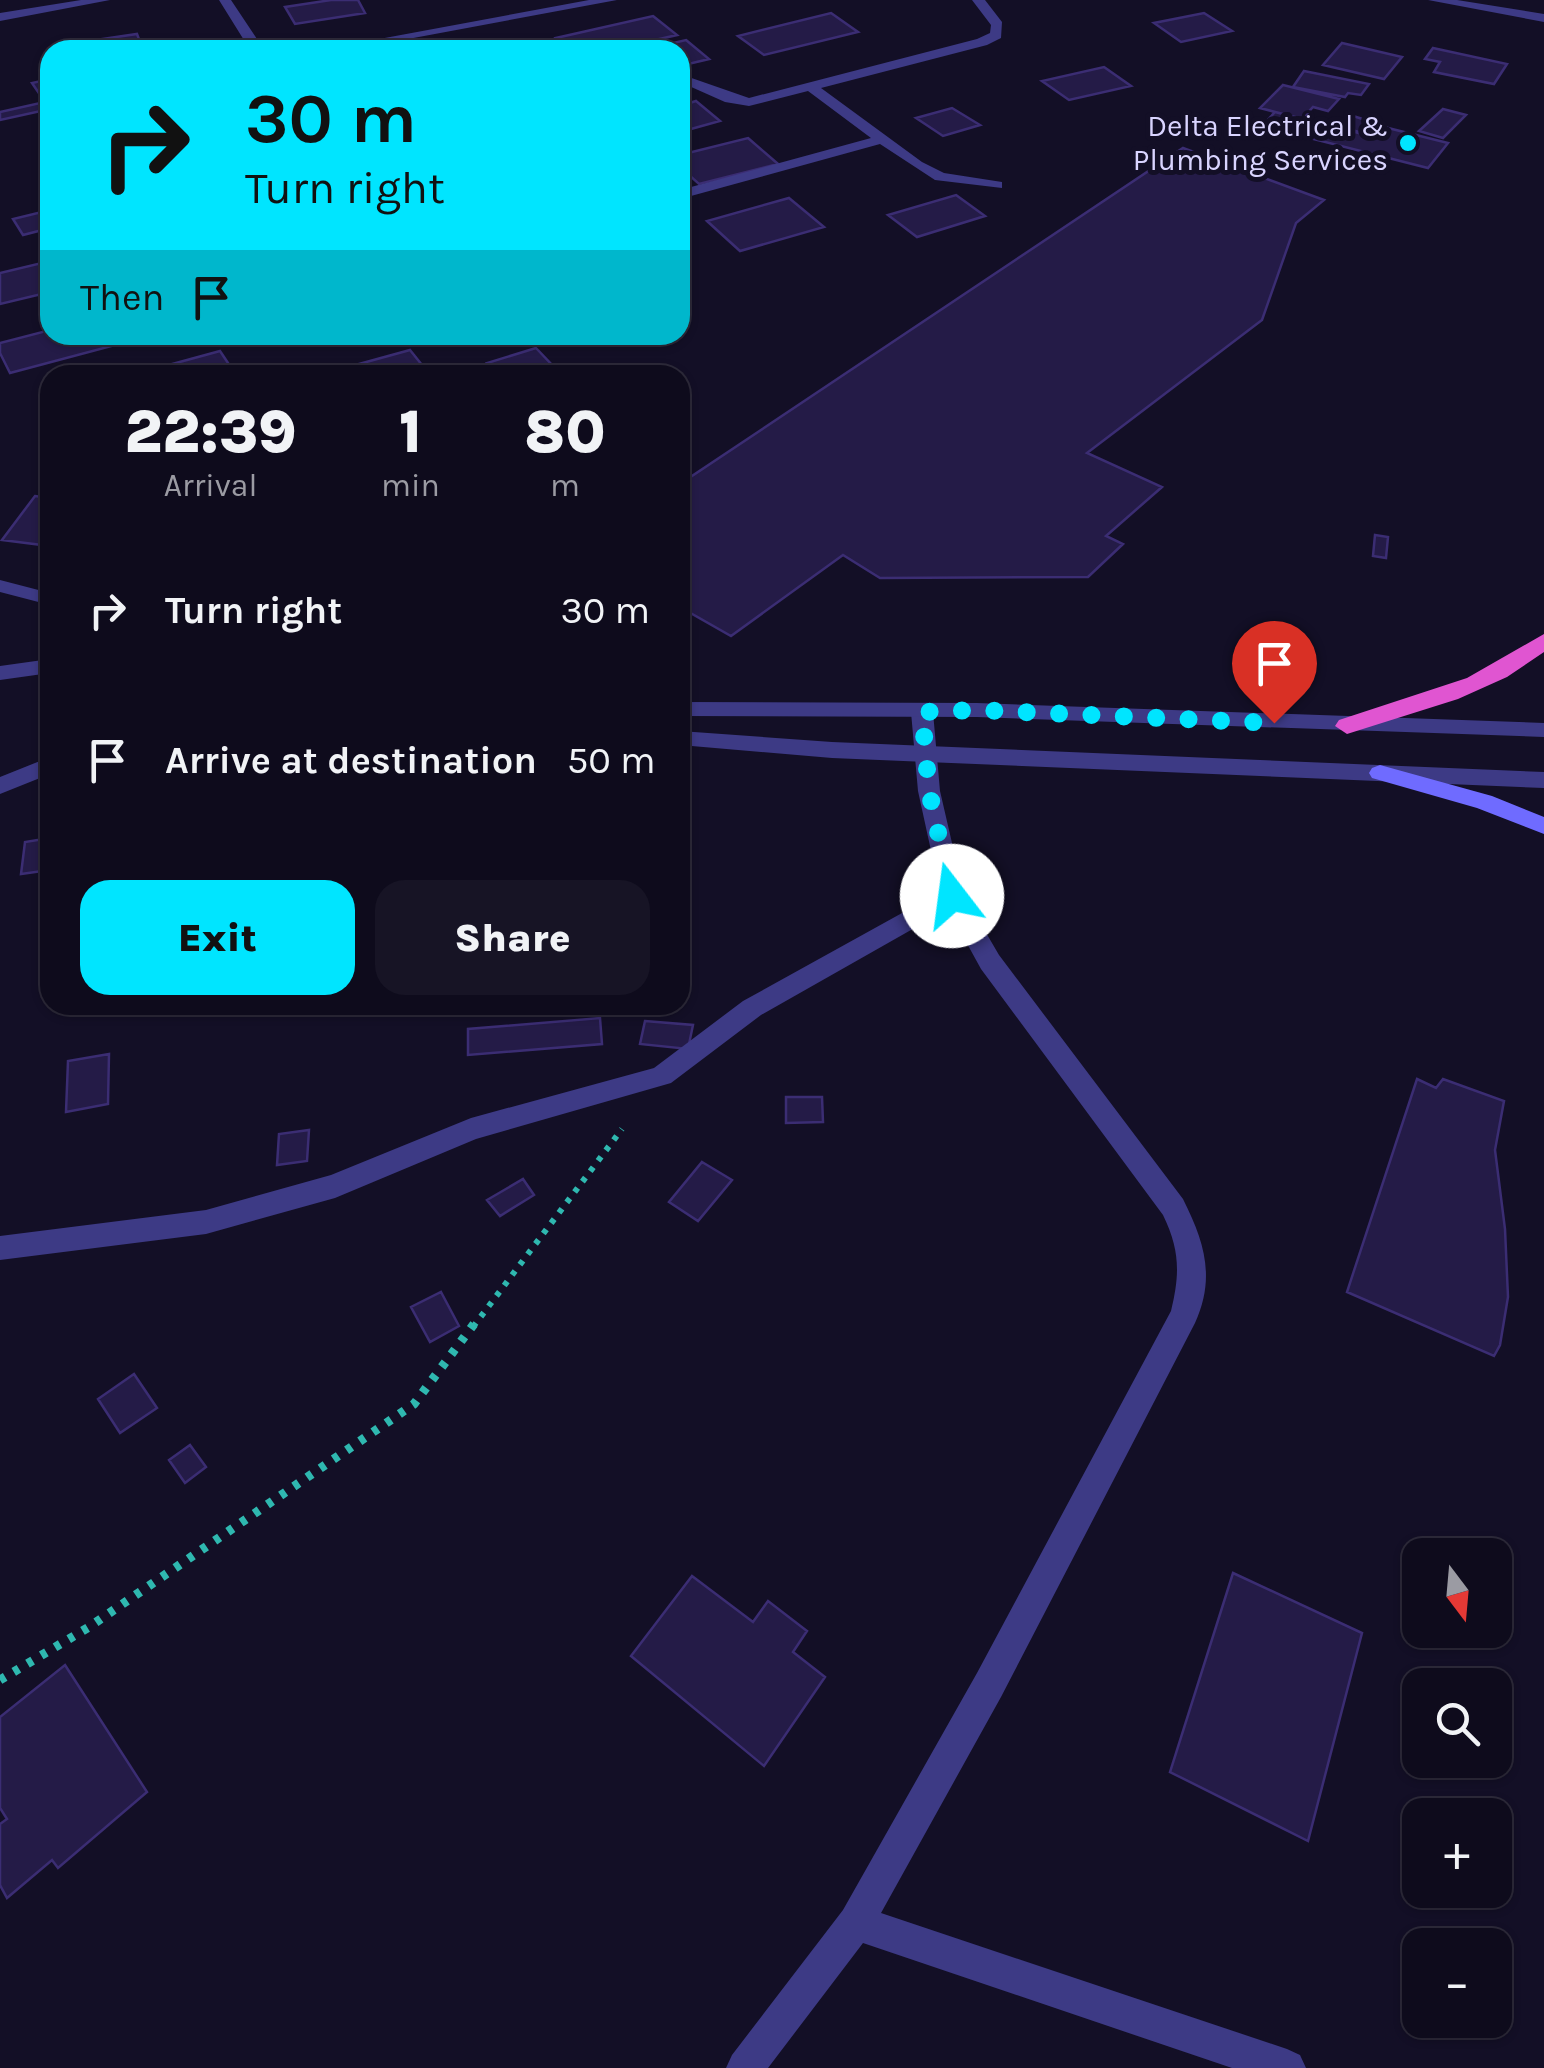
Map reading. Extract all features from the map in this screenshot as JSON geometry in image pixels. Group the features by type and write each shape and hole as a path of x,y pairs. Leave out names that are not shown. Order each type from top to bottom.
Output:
{"highway":[{"path":"1347,726 1460,691 1515,664 1544,641"}],"main road":[{"path":"1380,772 1484,802 1544,826"}],"street":[{"path":"0,16 104,0"},
{"path":"225,0 251,40"},
{"path":"384,40 611,0"},
{"path":"690,80 701,82 734,102 810,86 996,35 997,25 978,0"},
{"path":"1434,0 1538,16 1534,0"},
{"path":"810,86 940,177 997,185"},
{"path":"690,192 882,139"},
{"path":"0,586 40,596"},
{"path":"0,673 40,667"},
{"path":"690,709 977,710 1544,730"},
{"path":"744,2068 856,1923 1130,1424 1186,1314 1194,1276 1190,1242 1173,1206 1000,976 952,896 937,840 922,712"},
{"path":"690,739 1544,780"},
{"path":"0,786 40,770"},
{"path":"0,1248 206,1222 335,1186 471,1128 662,1076 752,1008 952,896"},
{"path":"856,1923 1286,2068"}],"path":[{"path":"0,1680 88,1627 414,1404 662,1076"}],"building":[{"path":"358,0 365,13 295,24 285,7"},
{"path":"831,13 858,32 764,55 738,36"},
{"path":"1204,13 1232,31 1181,42 1154,23"},
{"path":"653,16 677,35 655,40 556,38"},
{"path":"137,34 139,40 96,40"},
{"path":"690,43 709,59 690,64"},
{"path":"1342,43 1402,57 1384,79 1323,65"},
{"path":"1433,48 1507,64 1494,84 1434,72 1440,62 1425,59"},
{"path":"1104,67 1131,86 1069,100 1042,81"},
{"path":"1304,71 1369,84 1361,95 1348,93 1345,97 1293,87"},
{"path":"1283,85 1339,99 1328,111 1313,107 1302,119 1260,108"},
{"path":"696,101 720,121 690,129 690,103"},
{"path":"40,103 40,111 0,120 0,112"},
{"path":"952,108 980,125 943,136 916,118"},
{"path":"1443,109 1466,115 1443,138 1419,131"},
{"path":"1275,112 1363,134 1372,124 1448,143 1428,168 1262,126"},
{"path":"1350,115 1372,122 1359,132 1337,126"},
{"path":"748,138 778,164 699,184 690,176 690,152"},
{"path":"1183,148 1324,200 1296,223 1262,320 1087,453 1162,487 1106,536 1123,544 1088,577 880,578 843,555 731,636 690,613 690,477"},
{"path":"956,195 985,216 917,237 888,215"},
{"path":"789,198 824,227 740,251 707,221"},
{"path":"40,212 40,231 23,235 13,219"},
{"path":"40,263 40,294 0,304 0,273"},
{"path":"40,333 40,345 115,345 10,373 0,353 0,343"},
{"path":"536,348 552,365 489,365"},
{"path":"410,350 422,365 355,365"},
{"path":"220,351 229,365 169,365"},
{"path":"35,496 40,497 40,545 2,540"},
{"path":"1375,535 1388,537 1386,558 1373,556"},
{"path":"40,840 40,871 21,874 25,842"},
{"path":"600,1018 602,1044 468,1055 468,1029"},
{"path":"645,1021 693,1025 688,1049 640,1044"},
{"path":"109,1054 108,1104 66,1112 68,1061"},
{"path":"1417,1079 1436,1088 1443,1079 1504,1101 1495,1150 1505,1229 1508,1297 1500,1345 1494,1356 1347,1292"},
{"path":"786,1097 822,1097 823,1122 786,1123"},
{"path":"309,1130 307,1161 277,1165 279,1134"},
{"path":"702,1162 732,1180 698,1221 669,1202"},
{"path":"523,1179 534,1195 500,1216 487,1200"},
{"path":"441,1292 459,1326 430,1342 411,1307"},
{"path":"134,1374 157,1408 120,1433 98,1399"},
{"path":"190,1445 206,1467 185,1483 169,1460"},
{"path":"1233,1573 1362,1633 1308,1841 1170,1772"},
{"path":"692,1576 753,1622 768,1601 807,1631 793,1652 825,1677 764,1766 631,1656"},
{"path":"65,1665 147,1792 58,1868 52,1860 7,1898 0,1885 0,1824 7,1819 0,1808 0,1717"}],"place":[{"name":"Delta Electrical & Plumbing Services","path":"1408,143"}],"route":[{"path":"952,896 929,791 922,712 977,710 1274,723"}]}
